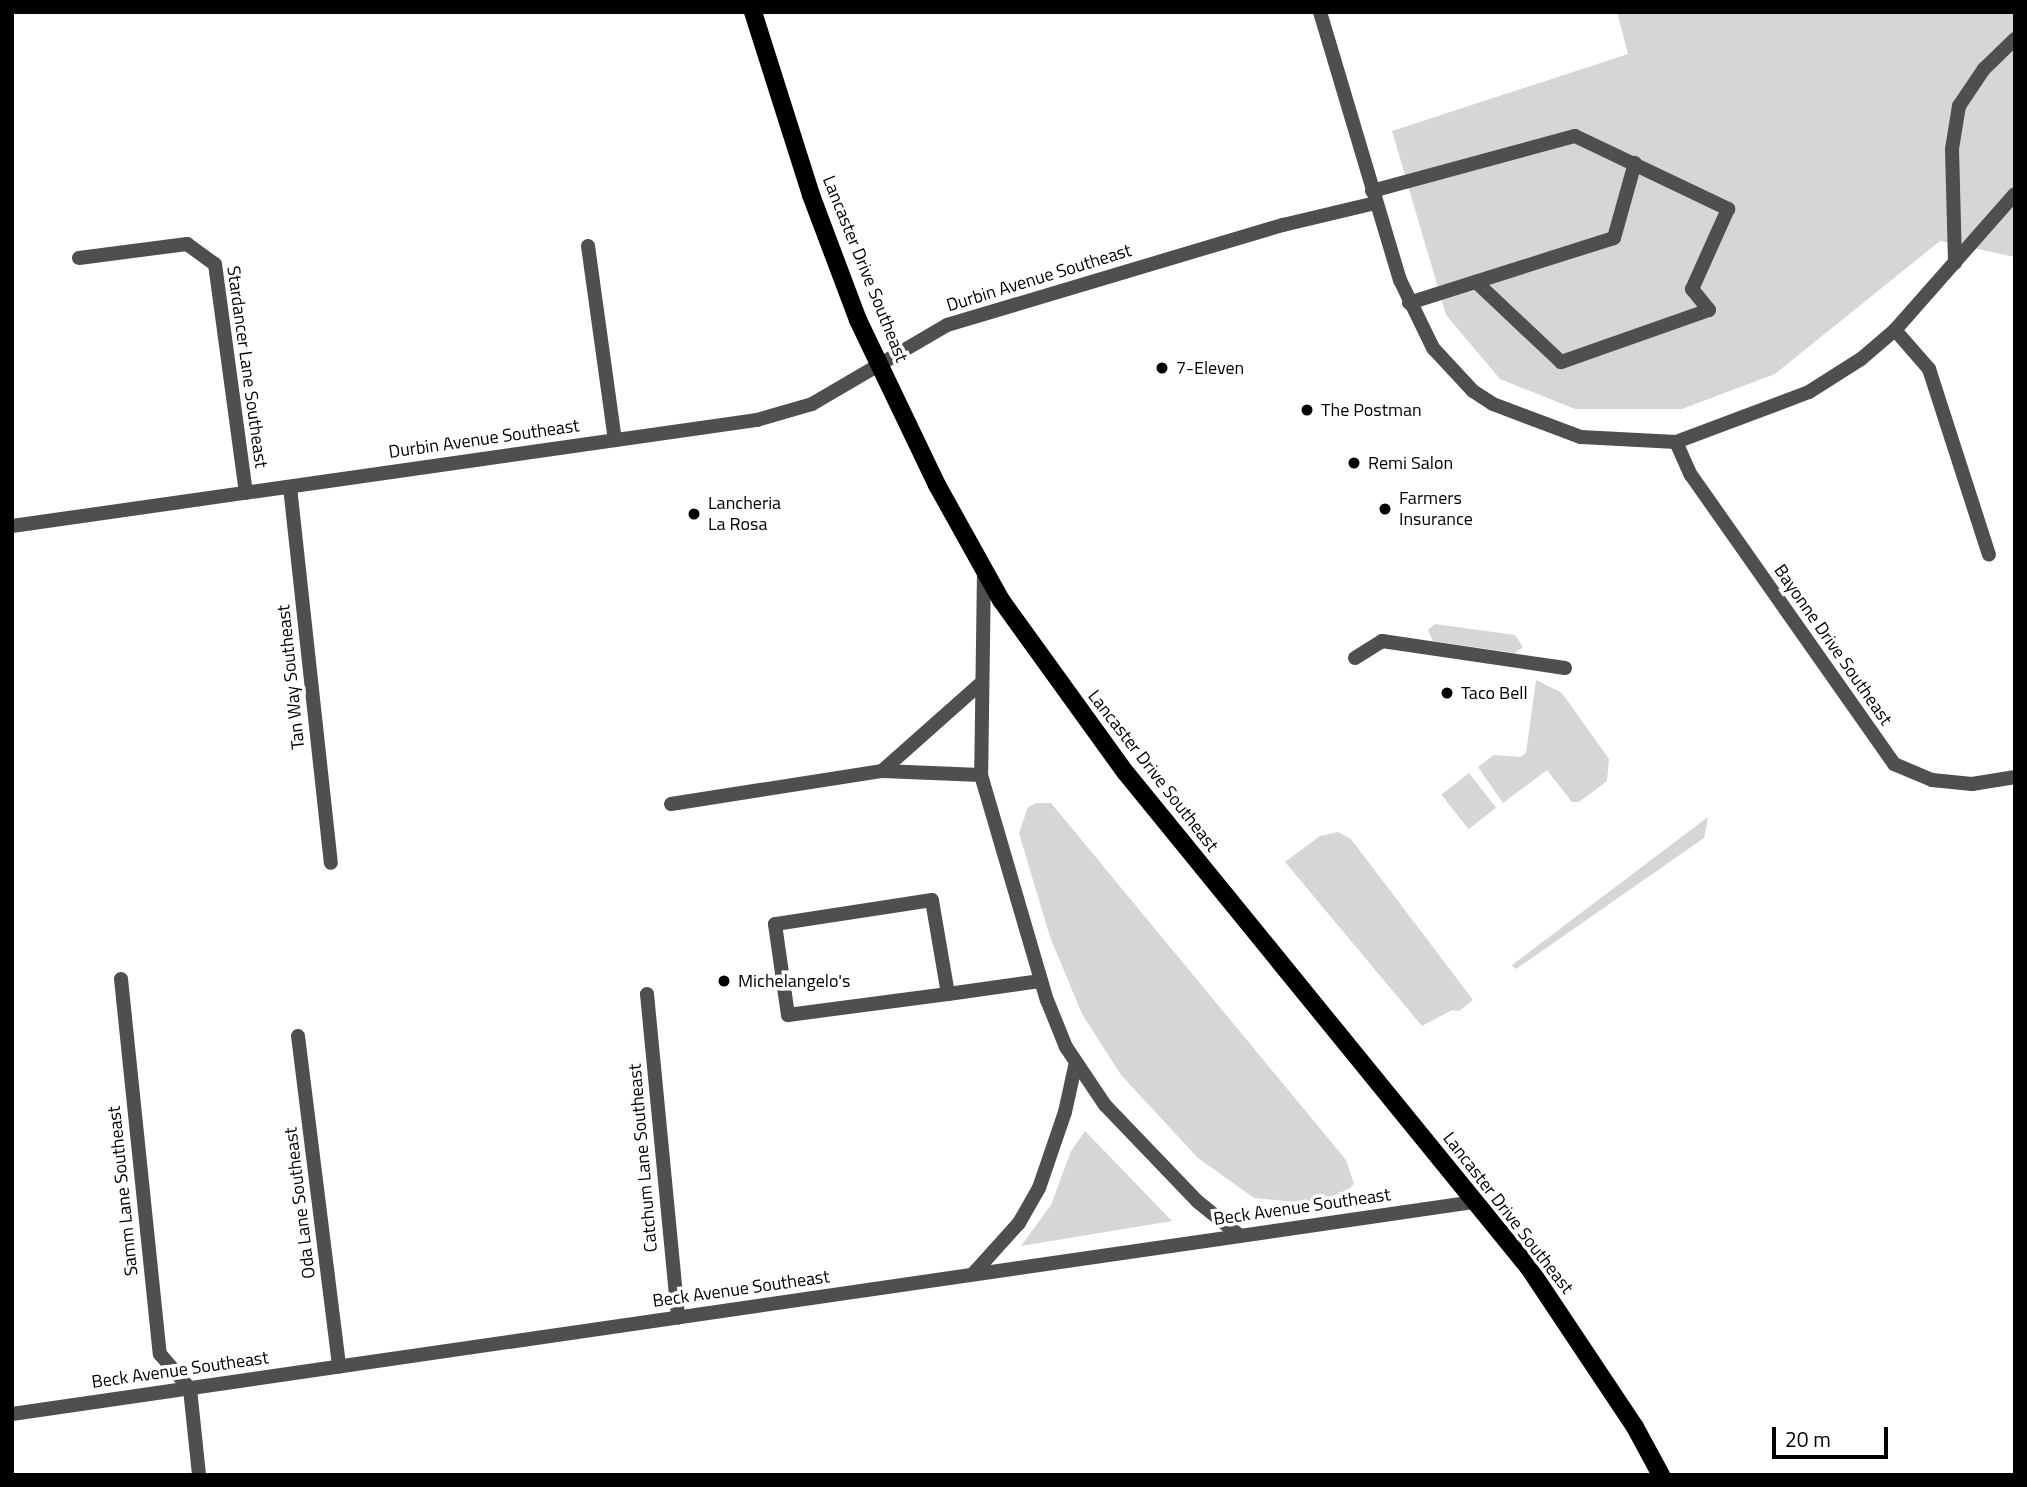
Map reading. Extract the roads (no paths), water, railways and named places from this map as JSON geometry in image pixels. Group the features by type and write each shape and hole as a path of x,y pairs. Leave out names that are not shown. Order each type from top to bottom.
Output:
{"main road":[{"name":"Lancaster Drive Southeast","path":"753,12 811,195 878,364 984,571 1126,773 1475,1202 1584,1348 1661,1475"}],"street":[{"path":"1320,12 1374,197 1409,303 1445,364 1473,391 1513,415 1581,437 1676,442 1808,392 1861,359 1895,330 2015,194"},
{"path":"1955,263 1951,172 1957,116 1971,85 2015,38"},
{"name":"Durbin Avenue Southeast","path":"12,526 757,420 812,404 947,325 1575,136 1728,209 1692,289 1709,310 1561,362 1476,282"},
{"path":"1409,303 1614,239 1635,163"},
{"name":"Stardancer Lane Southeast","path":"79,258 187,244 215,264 246,493"},
{"path":"588,246 615,440"},
{"path":"1895,330 1929,369 1989,555"},
{"name":"Bayonne Drive Southeast","path":"1676,442 1692,475 1894,764 1932,780 1972,784 2015,777"},
{"name":"Tan Way Southeast","path":"290,487 331,863"},
{"path":"984,571 981,775 1041,981 1076,1062 1105,1105 1197,1201 1240,1236"},
{"path":"1355,658 1382,641 1565,668"},
{"path":"882,771 981,683"},
{"path":"671,804 882,771 981,775"},
{"path":"948,994 932,900 775,924 788,1015 948,994 1041,981"},
{"name":"Samm Lane Southeast","path":"121,979 160,1354 190,1389"},
{"name":"Catchum Lane Southeast","path":"647,994 678,1318"},
{"name":"Oda Lane Southeast","path":"299,1036 339,1366"},
{"path":"973,1274 1018,1223 1039,1188 1065,1112 1076,1062"},
{"name":"Beck Avenue Southeast","path":"12,1415 1475,1202"},
{"path":"190,1389 199,1475"}],"place":[{"name":"7-Eleven","path":"1162,368"},
{"name":"The Postman","path":"1307,410"},
{"name":"Remi Salon","path":"1354,463"},
{"name":"Farmers Insurance","path":"1385,509"},
{"name":"Lancheria La Rosa","path":"694,514"},
{"name":"Taco Bell","path":"1447,693"},
{"name":"Michelangelo's","path":"724,981"}]}
